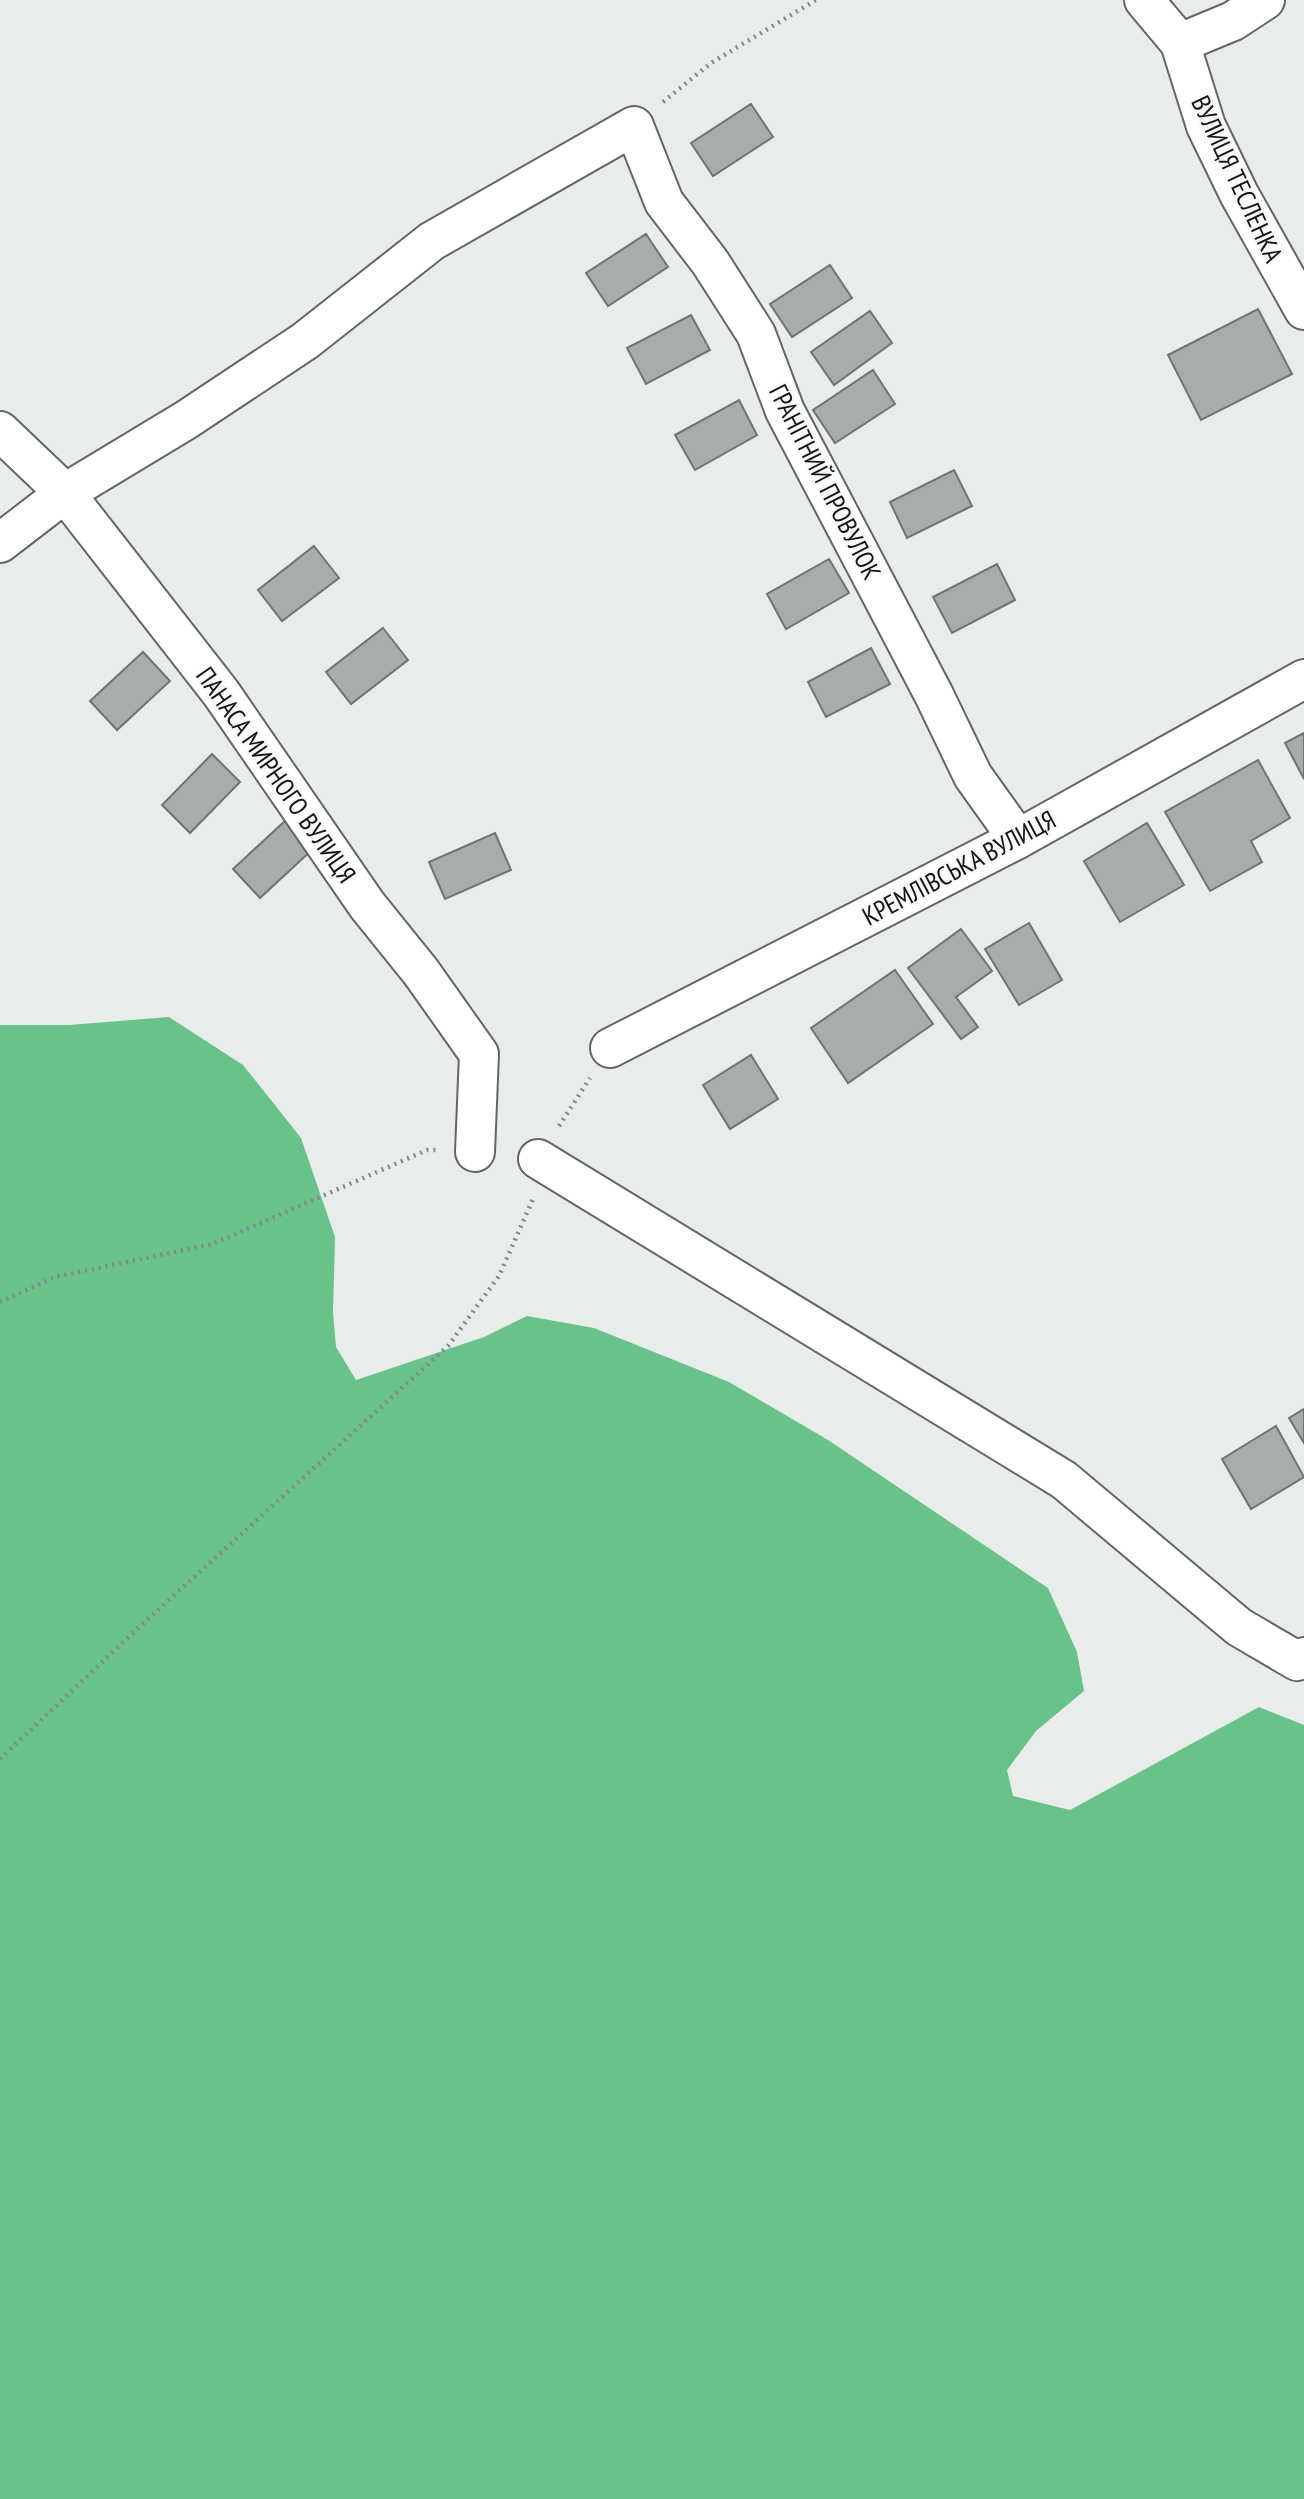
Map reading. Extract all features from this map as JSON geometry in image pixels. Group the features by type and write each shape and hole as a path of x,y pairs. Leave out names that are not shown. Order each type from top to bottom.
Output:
{"street":[{"name":"ВУЛИЦЯ ТЕСЛЕНКА","path":"1144,0 1180,43 1206,126 1245,206 1304,310"},
{"path":"1180,43 1233,21 1265,0"},
{"path":"0,543 65,493 186,420 305,341 432,242 634,126"},
{"name":"ГРАНІТНИЙ ПРОВУЛОК","path":"634,126 664,202 710,262 756,334 785,411 934,695 972,776 1018,839"},
{"name":"ПАНАСА МИРНОГО ВУЛИЦЯ","path":"0,431 65,493 221,693 367,905 421,972 479,1054 475,1152"},
{"name":"КРЕМЛІВСЬКА ВУЛИЦЯ","path":"610,1048 1018,839 1304,679"},
{"path":"531,1175 1064,1480 1239,1627 1300,1659"}],"path":[{"path":"634,126 711,63 816,0"},
{"path":"0,1759 135,1630 448,1346 499,1276 533,1200 531,1175 610,1048"},
{"path":"0,1302 55,1277 213,1244 427,1150 475,1152"},
{"path":"531,1175 533,1200"}],"green space":[{"path":"169,1017 243,1065 301,1138 335,1237 333,1312 336,1347 356,1380 484,1337 527,1316 594,1328 729,1382 828,1440 1048,1588 1077,1652 1084,1691 1036,1731 1007,1770 1013,1796 1070,1810 1259,1707 1304,1725 1304,2499 0,2499 0,1025 69,1025"}],"building":[{"path":"751,104 773,137 713,176 691,143"},
{"path":"646,234 668,267 608,306 586,273"},
{"path":"830,265 852,298 792,337 770,304"},
{"path":"1258,309 1292,374 1201,420 1168,355"},
{"path":"870,311 892,343 834,385 811,352"},
{"path":"691,315 710,350 646,384 627,348"},
{"path":"873,370 895,404 835,443 813,410"},
{"path":"739,400 757,435 695,470 675,435"},
{"path":"954,470 972,506 907,538 890,502"},
{"path":"314,546 339,578 282,621 258,590"},
{"path":"829,559 849,593 786,629 767,594"},
{"path":"997,564 1015,600 952,633 933,597"},
{"path":"383,628 408,660 351,704 326,672"},
{"path":"871,648 890,684 826,717 808,682"},
{"path":"143,652 170,681 117,730 90,701"},
{"path":"1304,733 1304,779 1285,743"},
{"path":"212,754 240,782 190,833 162,805"},
{"path":"1258,760 1290,818 1251,841 1262,862 1210,891 1165,812"},
{"path":"286,820 313,849 260,898 233,869"},
{"path":"1147,823 1184,885 1120,922 1084,861"},
{"path":"495,833 511,870 445,899 429,862"},
{"path":"1029,923 1062,980 1019,1005 985,949"},
{"path":"961,929 992,971 956,997 978,1027 961,1039 908,968"},
{"path":"895,970 933,1024 848,1083 811,1028"},
{"path":"751,1055 778,1099 730,1129 703,1085"},
{"path":"1304,1409 1304,1443 1289,1418"},
{"path":"1276,1426 1304,1477 1251,1509 1222,1459"}]}
